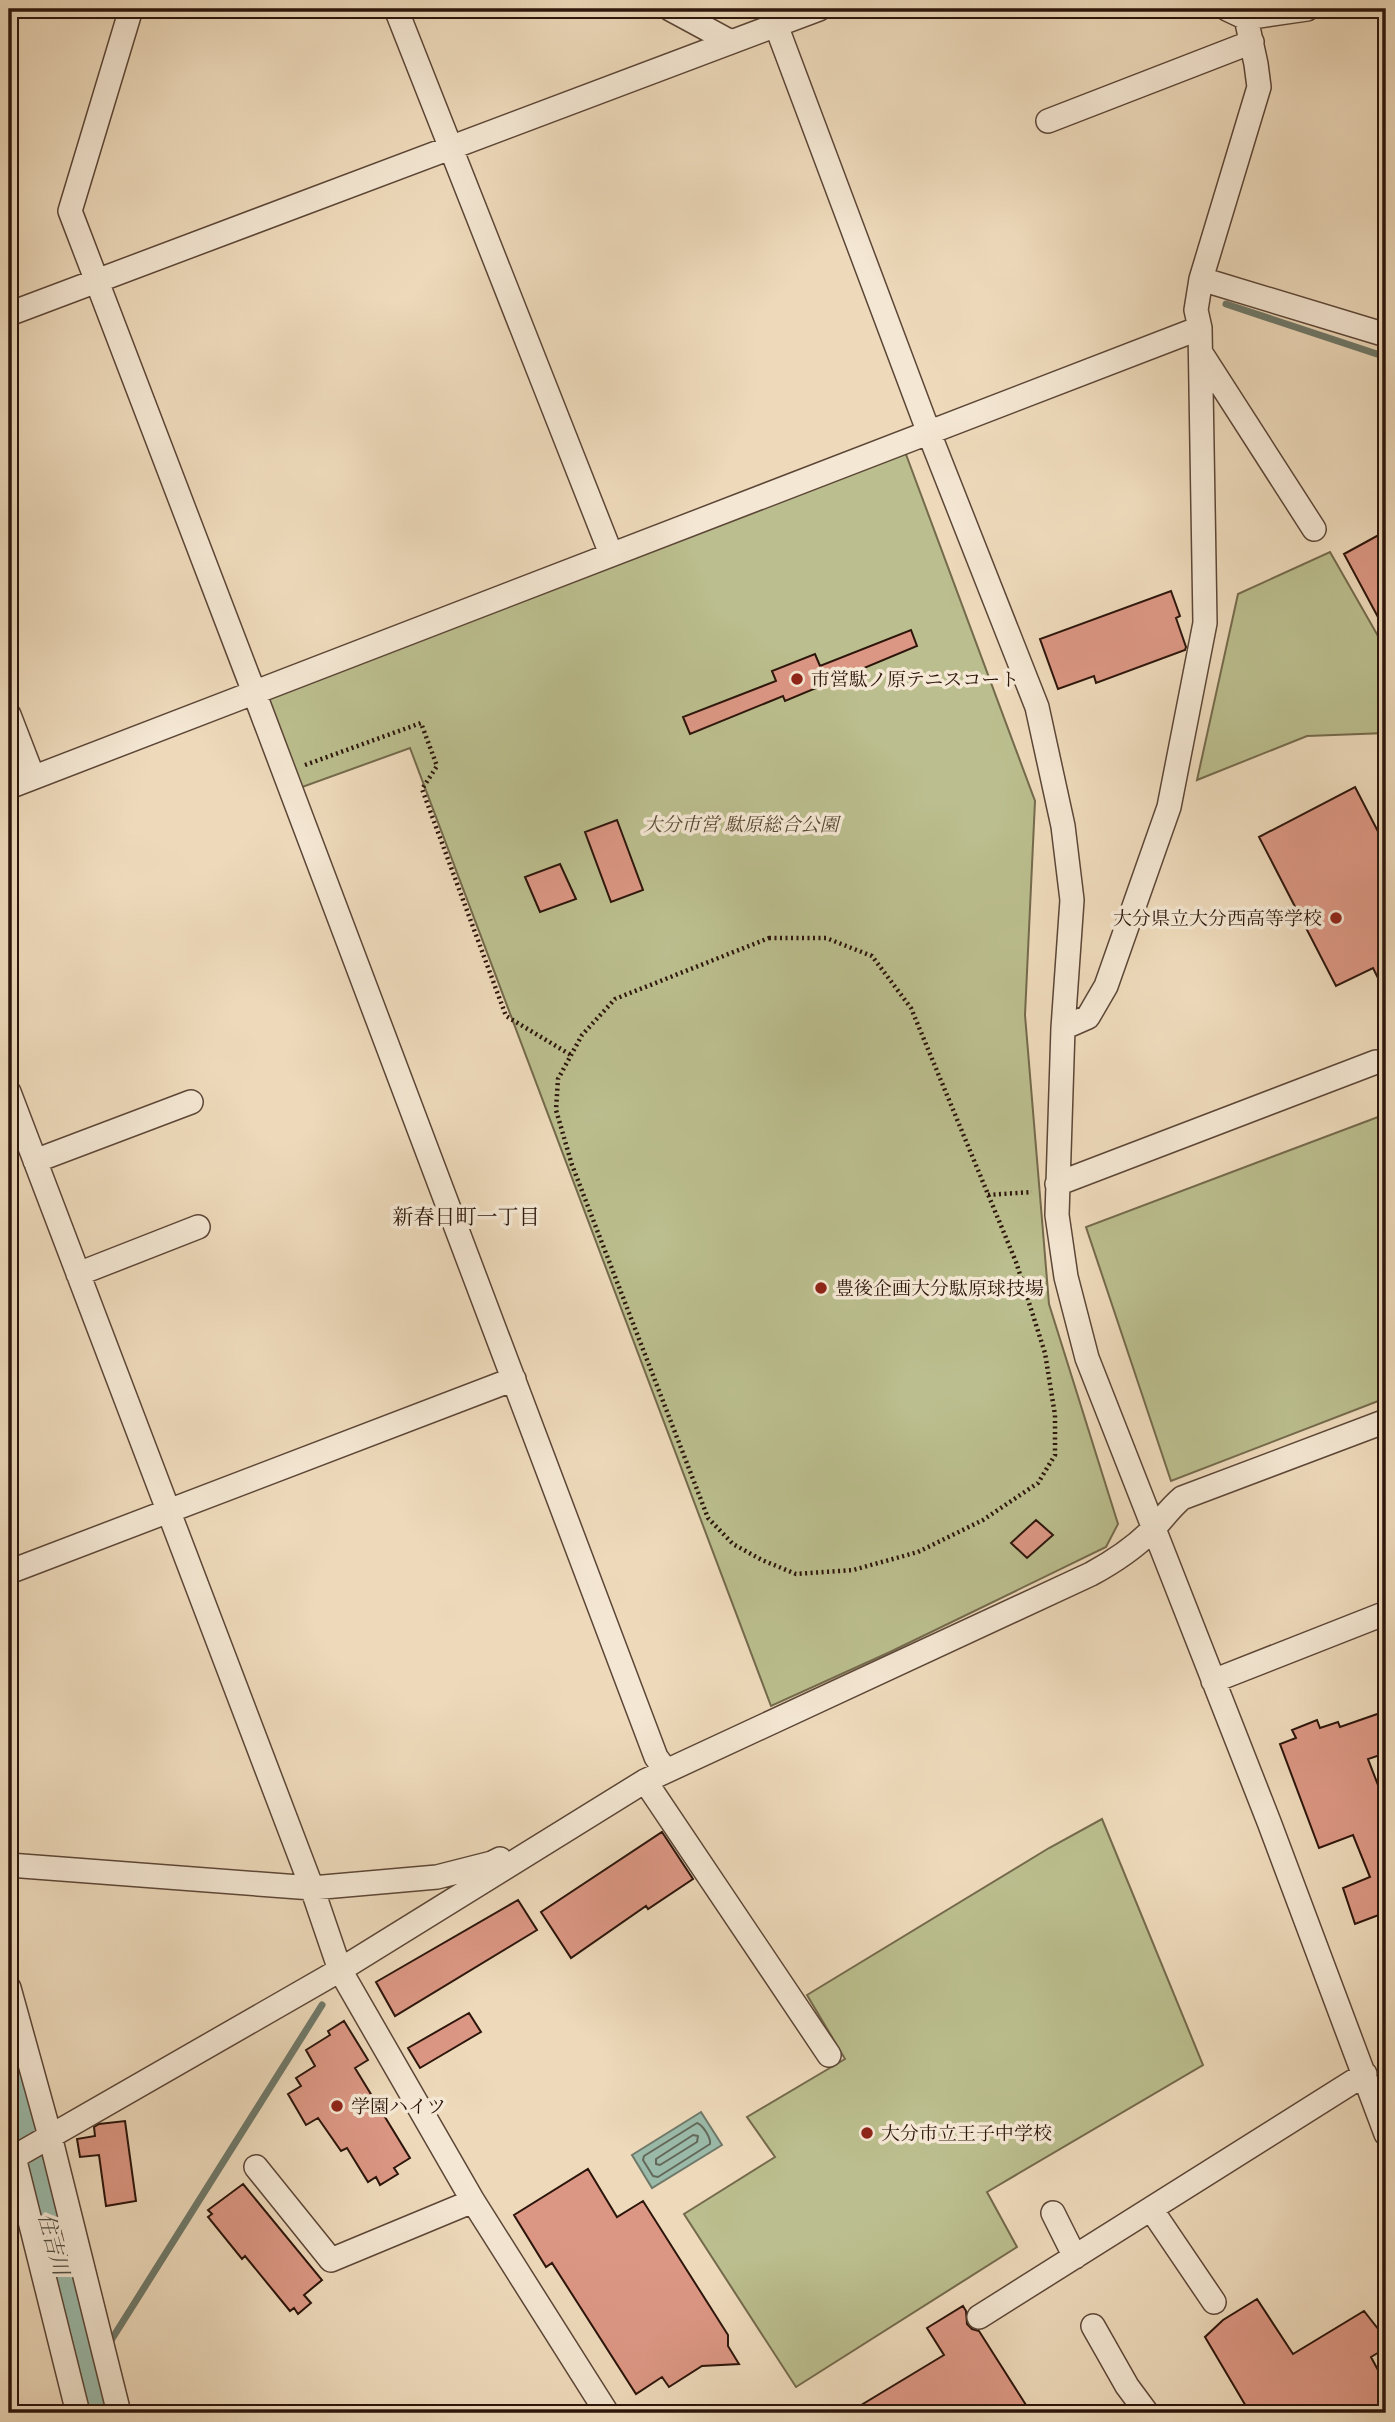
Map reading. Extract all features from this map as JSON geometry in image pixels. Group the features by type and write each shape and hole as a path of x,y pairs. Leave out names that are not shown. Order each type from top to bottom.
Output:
{"street":[{"path":"131,9 69,211 254,691 656,1757 666,1771"},
{"path":"396,9 611,554"},
{"path":"670,9 731,42"},
{"path":"9,314 731,42 773,17 819,9"},
{"path":"1063,1028 1088,1017 1106,986 1169,807 1205,623 1201,354 1196,310 1201,279 1259,87 1252,42 1236,13 1307,9"},
{"path":"773,17 929,433 1037,708 1063,826 1072,900 1063,1028 1057,1215 1061,1251 1079,1329 1096,1384 1386,2134"},
{"path":"1048,121 1252,42"},
{"path":"1201,279 1386,335"},
{"path":"9,787 1200,328"},
{"path":"1201,354 1314,529"},
{"path":"9,715 33,778"},
{"path":"1057,1184 1376,1062"},
{"path":"9,1092 312,1888 340,1970 472,2201 607,2413"},
{"path":"35,1161 191,1102"},
{"path":"78,1274 198,1227"},
{"path":"9,1572 514,1379"},
{"path":"78,2413 12,2158 340,1970 645,1781 1091,1574 1124,1554 1153,1529 1182,1498 1386,1421"},
{"path":"1213,1681 1386,1613"},
{"path":"645,1781 829,2055"},
{"path":"9,1865 312,1888 437,1877 492,1863 585,1817"},
{"path":"9,1987 50,2136 119,2413"},
{"path":"979,2317 1365,2074"},
{"path":"256,2167 331,2260 472,2201"},
{"path":"1151,2209 1214,2302"},
{"path":"1052,2213 1076,2257"},
{"path":"1093,2326 1126,2386 1147,2413"}],"path":[{"path":"285,773 421,723 438,766 422,789 506,1016 572,1056"},
{"path":"769,938 826,938 873,956 911,1008 1016,1262 1045,1353 1055,1415 1055,1455 1038,1483 983,1520 918,1552 853,1570 796,1574 733,1544 708,1518 572,1165 556,1110 558,1079 572,1056 582,1035 615,999 769,938"},
{"path":"988,1195 1032,1192"}],"green space":[{"name":"大分市営 駄原総合公園","path":"904,449 1035,801 1025,1015 1049,1304 1118,1524 1106,1547 890,1652 771,1706 410,748 294,790 259,693"},
{"path":"1330,552 1386,650 1386,733 1307,736 1197,780 1238,594"},
{"path":"1386,1114 1386,1398 1171,1481 1086,1227"},
{"name":"大分市立王子中学校","path":"1102,1819 1203,2065 987,2192 1017,2247 796,2387 684,2214 775,2157 747,2117 845,2059 807,1995 1049,1848"}],"water":[{"path":"701,2112 722,2145 652,2188 632,2155"}],"building":[{"path":"1386,531 1386,632 1344,554"},
{"path":"1171,591 1180,616 1176,618 1185,650 1096,683 1094,676 1058,689 1040,639"},
{"path":"911,630 917,646 785,701 783,696 690,734 683,717 776,681 772,671 815,654 820,666"},
{"path":"1355,787 1386,847 1386,994 1373,968 1336,986 1259,837"},
{"path":"617,820 643,890 611,902 585,832"},
{"path":"560,864 576,899 540,912 525,877"},
{"path":"1036,1520 1053,1535 1027,1558 1011,1543"},
{"path":"1386,1711 1386,1753 1368,1759 1386,1806 1386,1915 1384,1913 1355,1924 1343,1888 1370,1877 1353,1835 1319,1848 1280,1744 1296,1738 1292,1730 1317,1720 1320,1728 1338,1722 1340,1727"},
{"path":"662,1832 693,1879 648,1909 646,1906 571,1958 541,1912"},
{"path":"518,1900 537,1930 395,2016 376,1982"},
{"path":"469,2013 481,2032 420,2068 408,2048"},
{"name":"学園ハイツ","path":"344,2021 368,2060 355,2068 410,2158 394,2168 398,2174 380,2185 376,2177 368,2182 347,2148 341,2151 318,2118 306,2125 288,2094 301,2086 296,2078 315,2066 306,2050 330,2035 328,2031"},
{"path":"125,2121 136,2201 106,2206 99,2155 80,2157 77,2139 95,2136 94,2127 99,2124"},
{"path":"588,2169 617,2217 643,2201 728,2335 728,2346 739,2364 702,2366 669,2387 662,2377 636,2394 552,2263 546,2267 514,2215"},
{"path":"243,2184 322,2280 304,2295 311,2303 298,2314 294,2308 290,2311 245,2256 242,2259 208,2217 212,2214 208,2210"},
{"path":"1257,2299 1293,2354 1364,2311 1386,2339 1386,2348 1371,2357 1386,2385 1386,2413 1250,2413 1205,2337 1223,2320"},
{"path":"963,2306 967,2324 979,2331 1026,2405 1023,2407 1027,2413 848,2413 944,2355 927,2328"}],"waterway":[{"path":"1226,304 1386,357"},
{"path":"110,2342 322,2005"},
{"name":"住吉川","path":"9,2074 100,2413"},
{"name":"住吉川","path":"88,2376 94,2368"}],"place":[{"name":"市営駄ノ原テニスコート","path":"797,679"},
{"name":"大分県立大分西高等学校","path":"1336,918"},
{"name":"豊後企画大分駄原球技場","path":"821,1288"},
{"name":"学園ハイツ","path":"337,2106"},
{"name":"大分市立王子中学校","path":"867,2133"}],"district":[{"name":"新春日町一丁目","path":"466,1216"}]}
